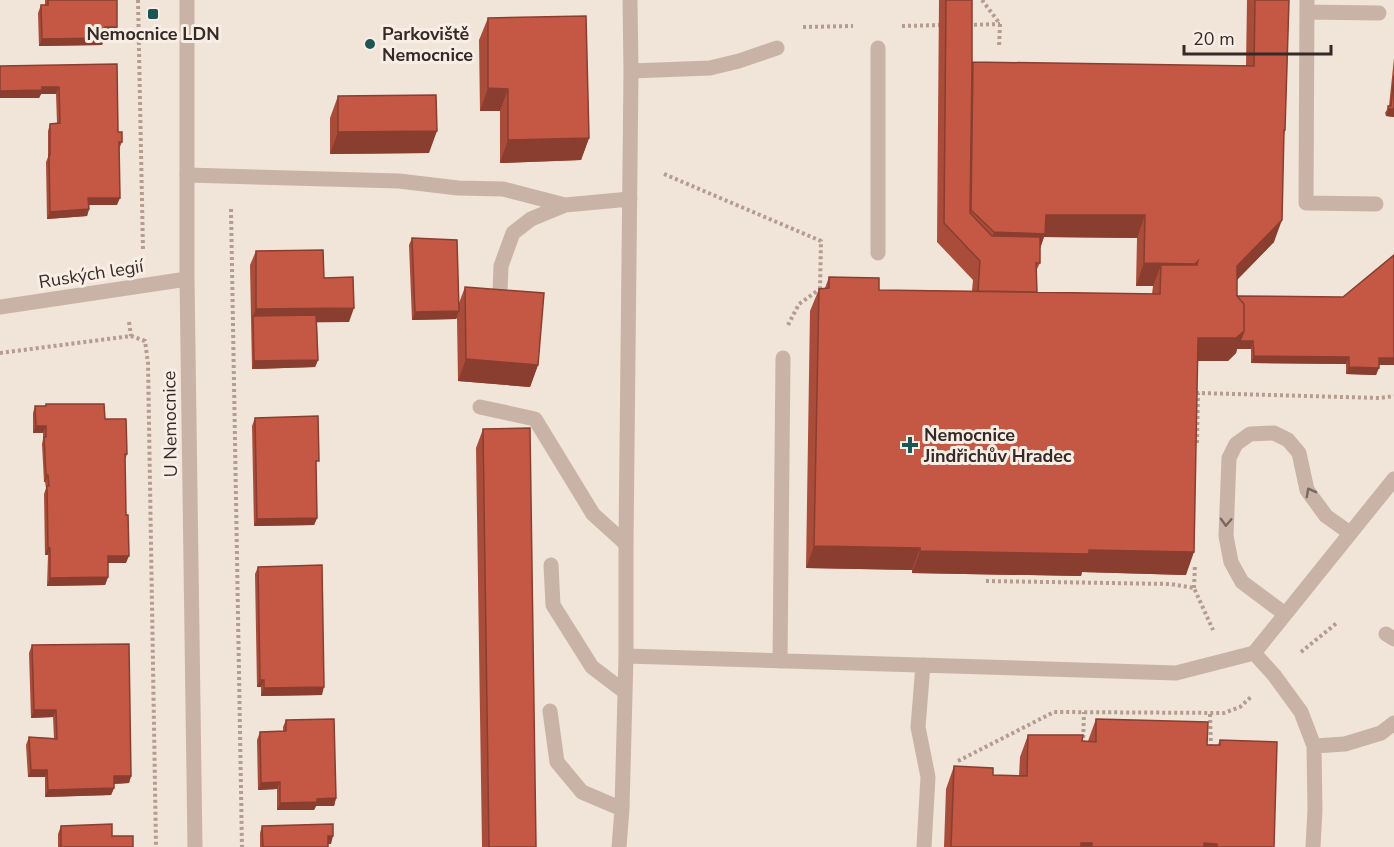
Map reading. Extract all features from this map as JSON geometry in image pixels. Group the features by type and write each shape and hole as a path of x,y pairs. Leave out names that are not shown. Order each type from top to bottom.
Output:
{"street":[{"name":"U Nemocnice","path":"187,0 187,279 195,847"},
{"path":"619,847 626,656 631,164 630,0"},
{"path":"1376,204 1306,203 1307,6 1379,13"},
{"path":"631,71 710,68 739,62 777,48"},
{"path":"878,48 878,253"},
{"path":"187,175 399,181 458,188 503,189 565,205"},
{"path":"500,292 501,266 513,233 531,219 565,205 630,199"},
{"name":"Ruských legií","path":"0,307 187,279"},
{"path":"780,661 783,358"},
{"path":"480,407 535,419 593,514 626,544"},
{"path":"1285,614 1242,582 1231,562 1226,536 1229,458 1236,444 1250,434 1274,433 1288,440 1299,453 1307,490 1326,516 1350,533"},
{"path":"626,656 1176,673 1254,653 1394,479"},
{"path":"551,565 553,605 592,667 625,692"},
{"path":"1254,653 1301,711 1314,746 1313,847"},
{"path":"923,665 918,727 928,777 924,847"},
{"path":"550,711 557,762 582,792 621,809"},
{"path":"1314,746 1346,744 1382,733 1394,723"}],"path":[{"path":"138,0 143,254"},
{"path":"982,0 1000,24 999,48"},
{"path":"631,164 672,177 821,241 820,289"},
{"path":"230,176 242,847"},
{"path":"783,358 786,329 799,304 820,289 832,289"},
{"path":"0,353 131,336 145,341 148,363 156,847"},
{"path":"986,581 1171,584 1194,588 1227,661"},
{"path":"1300,653 1338,622"},
{"path":"928,777 1054,712 1224,713 1240,707 1274,675"},
{"path":"1082,752 1084,712"},
{"path":"1210,714 1211,754"}],"building":[{"path":"48,0 117,0 117,27 105,27 105,38 42,39 41,5 48,5"},
{"path":"946,0 972,0 970,213 992,236 1040,237 1040,263 1036,263 1037,292 978,291 980,261 944,223"},
{"path":"1255,0 1289,0 1282,220 1237,266 1237,296 1244,304 1244,331 1236,338 1198,338 1194,552 1089,550 1089,554 920,551 920,548 814,546 819,289 829,288 829,277 879,278 879,290 1160,294 1161,265 1197,265 1198,261 1195,264 1144,263 1145,215 1046,215 1045,234 994,232 971,210 973,62 1254,66"},
{"path":"586,16 589,138 508,140 508,89 488,88 488,18"},
{"path":"117,64 118,132 122,132 122,142 119,142 120,198 88,198 89,209 50,212 50,124 60,123 59,87 42,87 42,90 0,91 0,66"},
{"path":"1394,76 1394,109 1388,109 1388,106 1391,106"},
{"path":"436,95 437,131 338,132 338,96"},
{"path":"412,238 457,240 459,311 415,312"},
{"path":"323,250 324,278 353,277 354,308 256,309 256,251"},
{"path":"1394,255 1394,358 1379,358 1379,368 1349,367 1349,357 1254,356 1253,341 1240,341 1244,331 1244,304 1237,296 1343,297"},
{"path":"465,287 544,293 538,365 466,359"},
{"path":"316,315 318,360 254,361 253,316"},
{"path":"46,404 104,404 105,419 126,419 126,515 128,515 129,556 108,556 108,577 50,578 47,486 49,486 48,475 46,475 44,437 46,437 46,426 36,426 35,406 46,406"},
{"path":"318,416 317,518 257,519 255,418"},
{"path":"530,428 536,847 489,847 483,429"},
{"path":"322,565 324,687 264,688 264,680 260,680 258,567"},
{"path":"129,644 131,776 114,776 114,788 48,790 47,770 31,770 29,737 57,739 56,710 34,710 32,645"},
{"path":"334,719 336,798 317,799 317,802 280,803 280,782 261,783 260,732 286,731 286,720"},
{"path":"1096,719 1208,722 1207,745 1220,745 1220,740 1277,742 1274,847 1217,847 1217,844 1204,843 1204,847 1092,847 1092,843 1081,843 1081,847 951,847 954,766 993,768 993,775 1027,776 1028,735 1083,735 1082,741 1096,742"},
{"path":"112,824 112,836 133,836 133,847 61,847 61,826"},
{"path":"333,824 333,836 328,836 328,847 263,847 262,826"}],"place":[{"name":"Nemocnice LDN","path":"153,14"},
{"name":"Parkoviště Nemocnice","path":"370,44"},
{"name":"Nemocnice Jindřichův Hradec","path":"910,445"}]}
